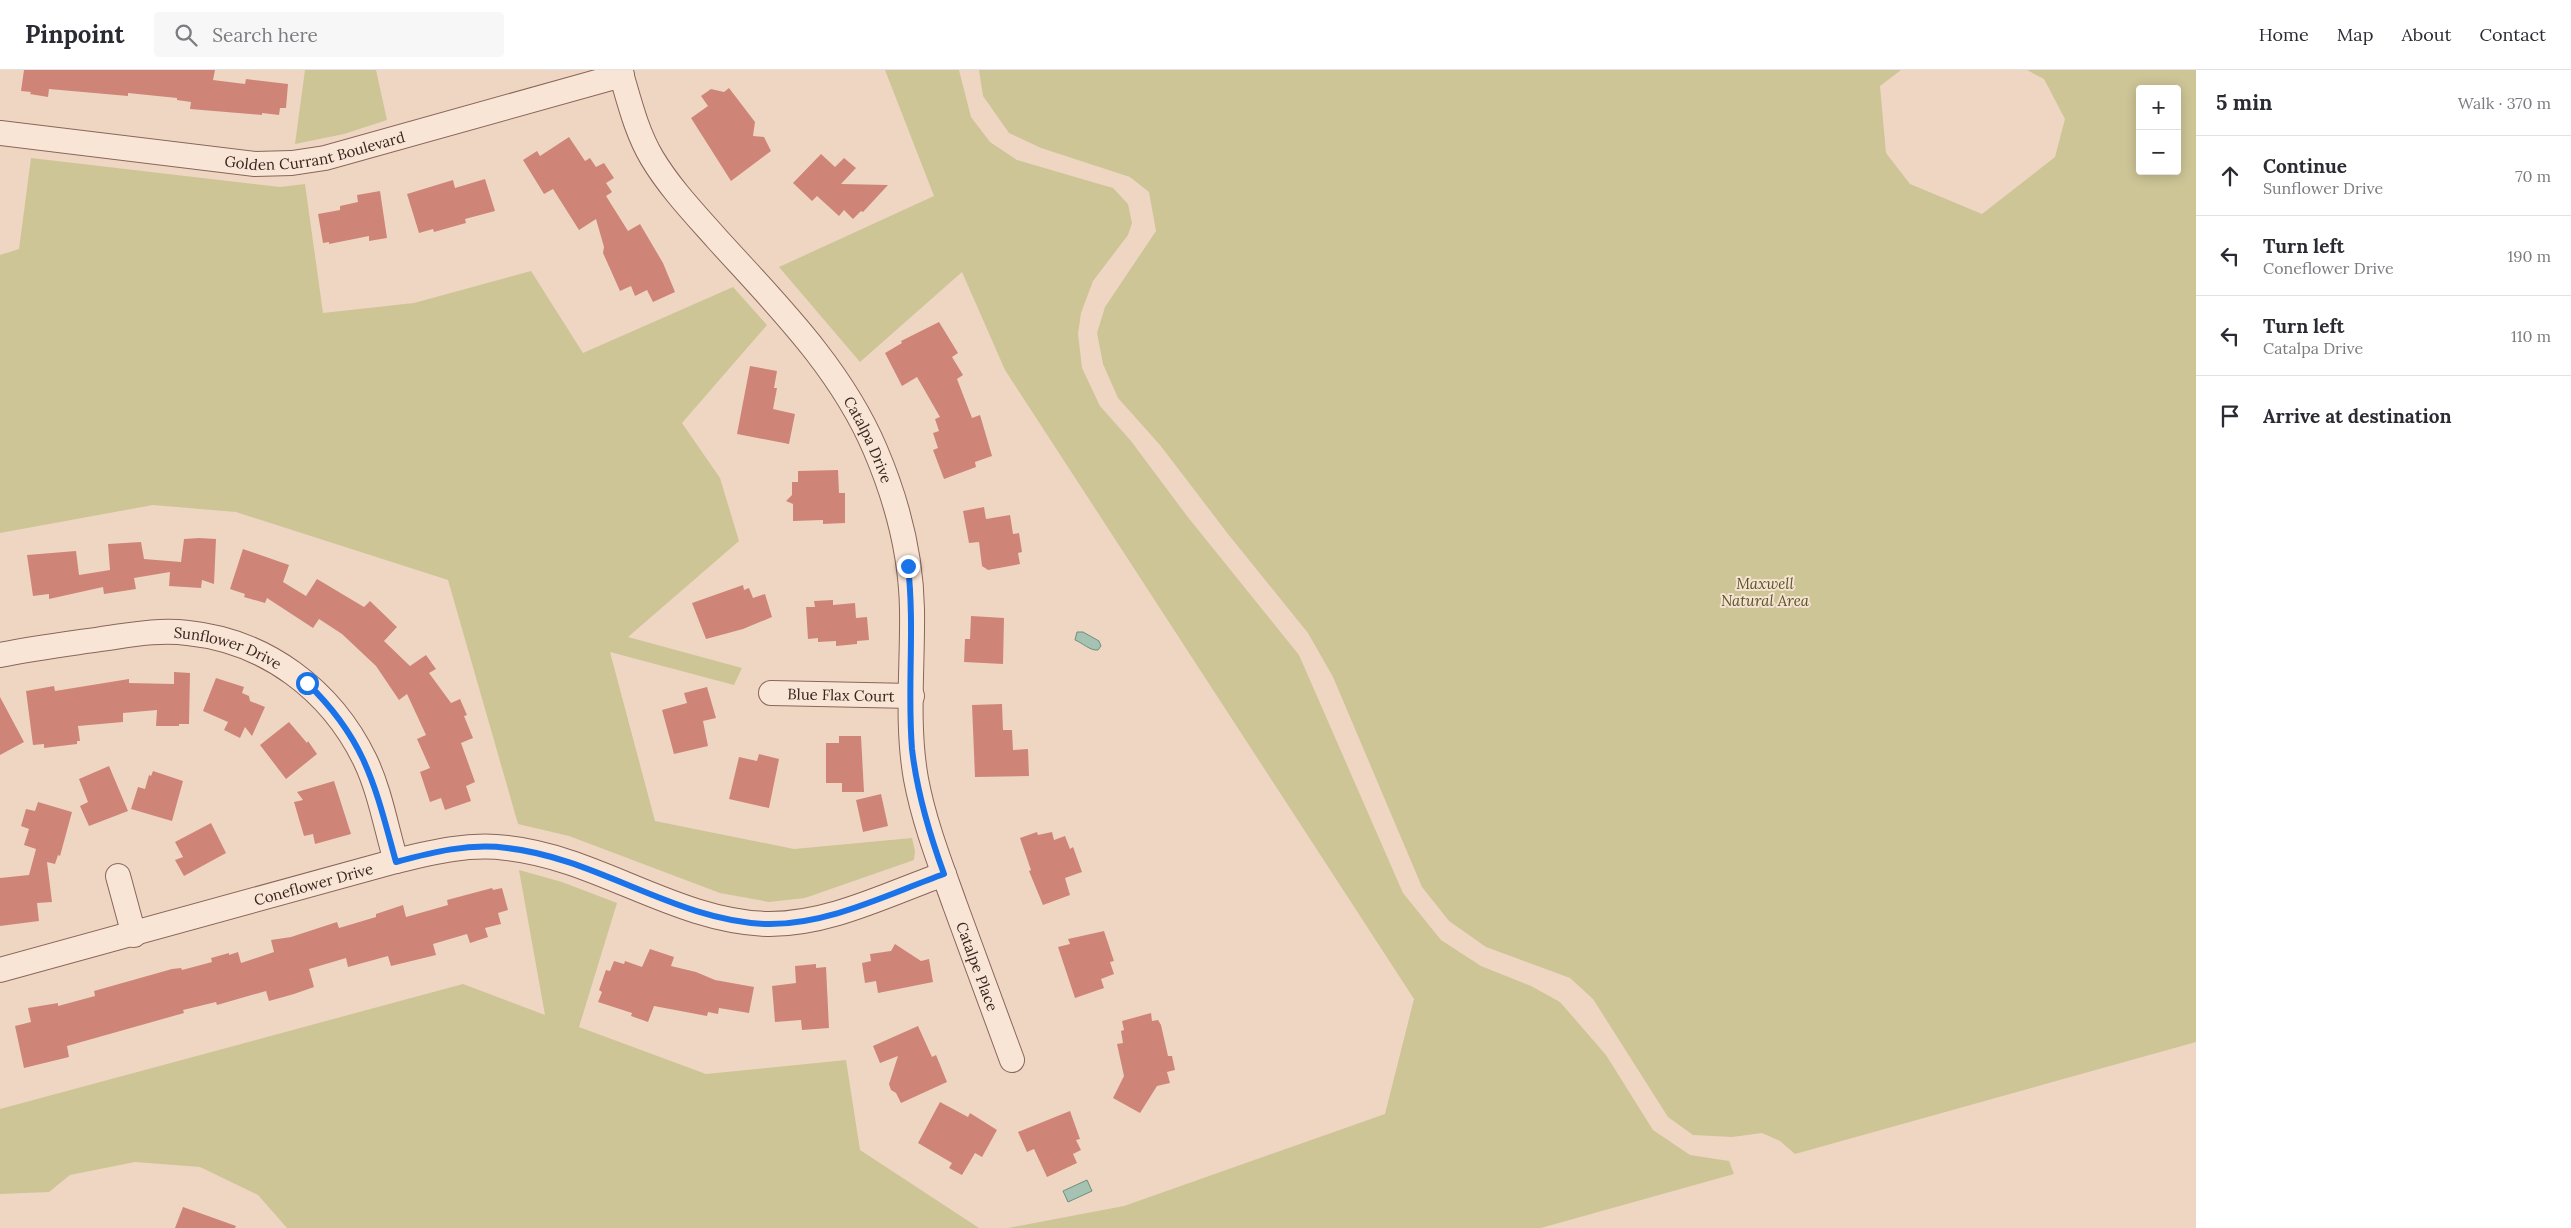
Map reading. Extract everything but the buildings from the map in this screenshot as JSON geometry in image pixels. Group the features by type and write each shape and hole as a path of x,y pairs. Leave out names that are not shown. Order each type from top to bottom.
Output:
{"street":[{"name":"Golden Currant Boulevard","path":"0,133 255,164 292,163 325,158 621,72"},
{"name":"Catalpa Drive","path":"621,72 640,134 651,157 672,188 797,327 826,364 852,404 874,446 900,520 908,566 912,606 912,747 925,821 944,874"},
{"name":"Sunflower Drive","path":"0,655 153,632 187,632 221,638 246,646 280,663 307,683 324,699 350,731 366,761 396,862"},
{"name":"Blue Flax Court","path":"771,693 912,696"},
{"name":"Coneflower Drive","path":"0,970 396,862 444,850 475,846 529,851 560,860 694,911 728,920 768,924 799,922 826,916 944,874"},
{"name":"Catalpe Place","path":"944,874 1012,1060"},
{"path":"118,876 134,935"}],"green space":[{"path":"305,70 376,70 387,120 344,134 295,144"},
{"path":"885,70 959,70 971,117 990,142 1017,160 1113,188 1128,204 1132,223 1128,235 1093,281 1081,313 1078,334 1082,368 1100,406 1131,441 1187,516 1299,655 1403,893 1441,940 1481,966 1531,986 1560,1002 1606,1055 1653,1130 1690,1155 1729,1161 1734,1174 1541,1228 1008,1228 1124,1206 1385,1114 1414,999 1005,370 962,272 860,362 779,267 934,196"},
{"name":"Maxwell Natural Area","path":"979,70 1901,70 1880,86 1886,153 1910,184 1982,214 2055,157 2065,119 2044,79 2027,70 2196,70 2196,1042 1795,1154 1780,1141 1762,1133 1732,1137 1693,1135 1668,1117 1593,999 1570,978 1486,947 1449,921 1422,887 1333,677 1308,633 1228,534 1160,445 1118,398 1103,364 1097,333 1105,307 1156,231 1149,192 1130,177 1041,148 1009,133 983,96"},
{"path":"31,158 280,187 305,184 323,313 414,303 531,271 583,353 733,287 767,325 682,423 720,478 739,541 628,637 742,668 734,685 610,652 655,821 794,849 912,838 915,851 914,860 805,898 769,902 720,893 569,836 518,824 448,580 236,512 153,505 0,533 0,255 19,249"},
{"path":"519,870 562,882 617,903 579,1027 706,1074 846,1060 860,1150 979,1228 287,1228 258,1195 200,1167 135,1162 70,1175 49,1192 0,1194 0,1109 463,984 545,1015"}],"shaded area":[{"path":"1077,632 1083,632 1099,641 1101,646 1098,650 1095,650 1075,640"},
{"path":"1087,1180 1092,1191 1068,1202 1063,1191"}],"route":[{"path":"307,683 329,704 350,731 366,761 396,862 444,850 475,846 506,847 560,860 694,911 728,920 768,924 799,922 846,910 944,874 925,821 912,747 912,606 908,566"}]}
